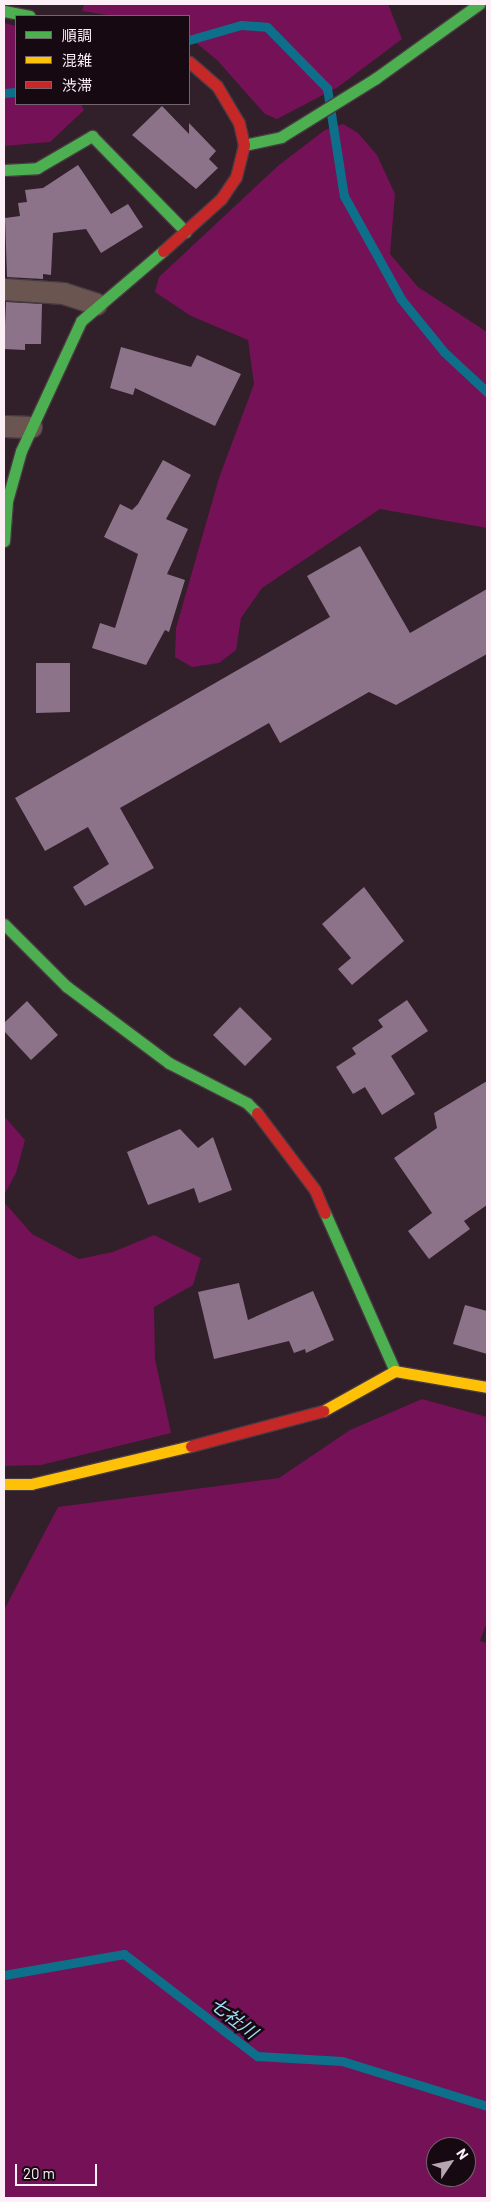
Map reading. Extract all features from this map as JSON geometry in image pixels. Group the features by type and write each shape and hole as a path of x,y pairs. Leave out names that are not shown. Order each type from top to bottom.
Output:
{"street":[{"path":"244,145 282,137 376,78 479,4"},
{"path":"4,11 25,15"},
{"path":"4,541 7,501 32,427 69,341 96,304 186,232 221,199 236,177 244,145 227,103 193,64"},
{"path":"4,170 37,168 92,136 186,232"},
{"path":"4,289 63,293 96,304"},
{"path":"4,426 32,427"},
{"path":"4,924 66,986 169,1063 247,1103 270,1126 315,1190 396,1371"},
{"path":"4,1484 31,1484 285,1424 329,1409 396,1371 487,1387"}],"shaded area":[{"path":"84,4 388,4 402,39 338,87 277,119 265,114 217,60 190,38 190,15 108,15 82,11"},
{"path":"4,23 15,26 15,105 82,105 84,110 50,142 4,146"},
{"path":"343,124 358,133 377,155 395,194 390,254 418,287 487,332 487,528 380,509 262,588 241,618 236,650 219,663 192,667 175,657 176,628 219,478 254,384 248,340 191,316 155,292 159,277 279,165 325,130"},
{"path":"4,1116 25,1140 16,1173 4,1195"},
{"path":"4,1202 32,1234 79,1259 113,1252 154,1235 201,1258 193,1285 154,1307 155,1359 171,1433 41,1465 4,1466"},
{"path":"422,1399 487,1417 487,1622 480,1641 487,1643 487,2198 4,2198 4,1610 58,1507 279,1478 350,1430"}],"building":[{"path":"162,106 189,134 189,123 216,151 209,159 218,168 196,189 132,135"},
{"path":"78,165 111,214 128,204 143,227 101,253 86,229 53,233 51,275 43,274 43,279 7,277 5,218 20,216 18,203 27,202 25,190 43,188"},
{"path":"6,302 42,304 41,344 25,344 25,350 4,349"},
{"path":"121,347 191,367 197,355 241,374 215,426 135,388 133,395 110,388"},
{"path":"163,460 191,475 166,519 188,529 167,574 185,580 169,632 165,630 146,665 92,648 100,623 115,628 138,554 104,537 120,504 132,510 138,504"},
{"path":"360,546 410,633 487,589 487,654 396,705 369,692 280,743 269,723 120,808 154,868 85,906 73,887 109,864 88,827 45,851 15,798 330,617 307,576"},
{"path":"36,663 70,663 70,712 36,713"},
{"path":"364,887 404,941 352,985 338,969 351,958 322,924"},
{"path":"407,1000 428,1031 391,1056 415,1094 382,1115 365,1087 353,1094 336,1067 356,1054 352,1048 383,1027 378,1020"},
{"path":"27,1001 58,1035 31,1060 4,1031 4,1023"},
{"path":"240,1007 272,1039 245,1066 213,1035"},
{"path":"487,1081 487,1205 464,1221 470,1229 429,1259 408,1231 432,1213 394,1158 437,1128 434,1113"},
{"path":"180,1129 198,1148 213,1137 232,1190 199,1203 194,1188 148,1205 127,1152"},
{"path":"239,1283 248,1320 313,1291 334,1340 306,1353 305,1349 294,1353 289,1341 214,1359 198,1292"},
{"path":"465,1305 487,1311 487,1354 453,1344"}],"waterway":[{"path":"190,40 241,25 267,27 327,88 344,196 401,299 444,352 487,392"},
{"path":"4,93 15,92"},
{"name":"七社川","path":"4,1975 124,1954 257,2056 342,2061 487,2106"}],"traffic: fast":[{"path":"244,145 281,137 376,78 479,4"},
{"path":"4,11 25,15"},
{"path":"4,170 37,168 92,136 186,232"},
{"path":"4,541 7,501 21,451 81,321 163,251"},
{"path":"4,924 66,986 169,1063 247,1103 257,1113"},
{"path":"325,1213 395,1371"}],"traffic: slow":[{"path":"323,1411 395,1371 487,1387"},
{"path":"4,1484 31,1484 191,1446"}],"traffic: jam":[{"path":"163,251 221,199 236,177 244,145 239,123 217,86 190,63"},
{"path":"257,1113 315,1190 325,1213"},
{"path":"191,1446 323,1411"}]}
